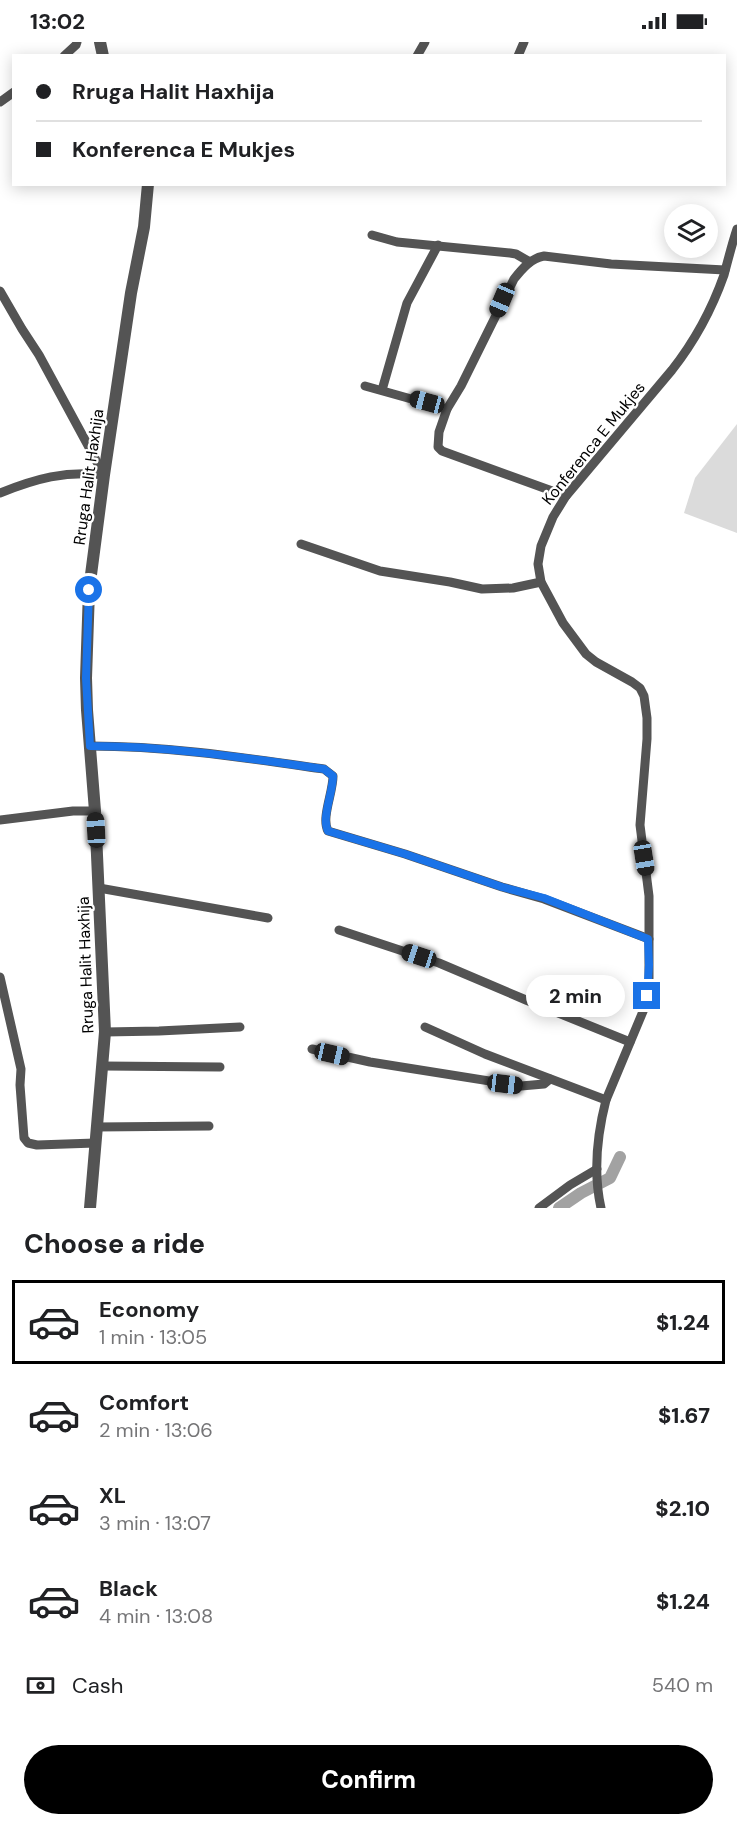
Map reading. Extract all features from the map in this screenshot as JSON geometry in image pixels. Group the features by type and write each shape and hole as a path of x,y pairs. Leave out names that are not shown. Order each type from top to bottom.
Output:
{"street":[{"path":"66,54 77,42"},
{"name":"Rruga Halit Haxhija","path":"90,1208 105,1032 95,811 86,678 89,590 131,293 144,228 148,186"},
{"name":"Konferenca E Mukjes","path":"601,1208 598,1197 597,1169 599,1134 606,1100 644,1009 647,996 648,896 640,825 647,739 644,696 640,688 632,682 586,654 563,623 541,582 538,564 541,546 553,517 566,496 688,349 708,311 725,270 737,229"},
{"path":"372,235 397,242 516,254 530,262"},
{"path":"382,390 407,303 438,245"},
{"path":"566,496 442,451 438,447 437,440 447,409 461,386 514,279 522,269 539,256 611,264 725,270"},
{"path":"0,291 39,355 104,475"},
{"path":"365,386 447,409"},
{"path":"0,493 44,477 83,472 104,475"},
{"path":"301,544 380,571 482,589 513,588 541,582"},
{"path":"90,746 174,750 324,769 333,776 333,788 325,819 328,831 502,887 544,898 648,939"},
{"path":"0,820 73,811 95,811"},
{"path":"99,888 268,918"},
{"path":"339,930 439,963 630,1042"},
{"path":"0,977 21,1069 24,1138 28,1143 37,1145 95,1143"},
{"path":"105,1032 240,1027"},
{"path":"425,1027 485,1054 606,1100"},
{"path":"312,1049 370,1062 521,1086 544,1083 550,1079"},
{"path":"102,1066 220,1067"},
{"path":"96,1127 209,1126"},
{"path":"539,1208 597,1169"}],"shaded area":[{"path":"737,424 737,533 684,513 695,478"}],"waterway":[{"path":"559,1208 610,1178 620,1157"}],"route":[{"path":"89,590 86,678 90,746 174,750 324,769 333,776 333,788 325,819 328,831 502,887 544,898 648,939 647,996"}]}
